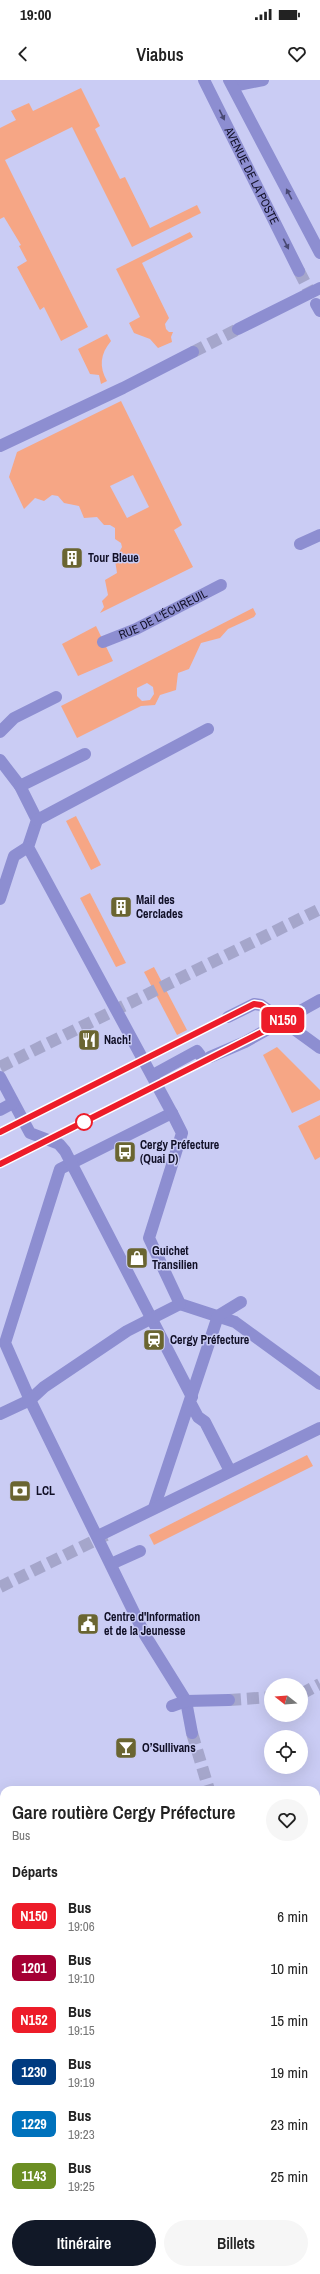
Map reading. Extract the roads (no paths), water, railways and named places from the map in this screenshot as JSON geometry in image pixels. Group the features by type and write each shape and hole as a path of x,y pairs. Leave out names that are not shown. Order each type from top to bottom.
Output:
{"street":[{"name":"AVENUE DE LA POSTE","path":"204,80 300,271"},
{"path":"231,83 263,80"},
{"name":"AVENUE DE LA POSTE","path":"231,83 320,253"},
{"path":"238,329 320,288"},
{"path":"0,446 124,388 193,352"},
{"path":"300,544 320,534"},
{"name":"RUE DE L'ÉCUREUIL","path":"103,642 136,629 221,585"},
{"path":"0,732 14,718 56,697"},
{"path":"0,899 14,856 28,847 37,820 208,729"},
{"path":"20,786 85,754"},
{"path":"0,760 20,786 37,820"},
{"path":"28,847 141,1060 153,1075 182,1133 149,1238 180,1304"},
{"path":"153,1075 284,1021 318,1001"},
{"path":"228,1017 258,1004 320,1048"},
{"path":"0,1077 7,1095 30,1133 59,1144 71,1163 151,1319 191,1399 198,1417 205,1422 230,1471"},
{"path":"0,1110 7,1095"},
{"path":"172,1113 60,1169 5,1343 30,1400 98,1536 145,1635 186,1701 192,1733"},
{"path":"154,1508 218,1316 241,1302"},
{"path":"0,1414 30,1400 44,1386 127,1331 180,1304 235,1322 320,1384"},
{"path":"98,1536 320,1428"},
{"path":"111,1564 140,1552"},
{"path":"172,1706 186,1701 229,1700"}],"tunnel":[{"path":"299,271 315,302"},
{"path":"193,352 238,329"},
{"path":"0,1067 320,909"},
{"path":"0,1587 106,1535"},
{"path":"308,1690 320,1684"},
{"path":"229,1700 264,1698"},
{"path":"192,1733 208,1786"}],"place":[{"name":"Tour Bleue","path":"72,558"},
{"name":"Mail des Cerclades","path":"121,907"},
{"name":"Nach!","path":"89,1040"},
{"name":"Cergy Préfecture (Quai D)","path":"125,1152"},
{"name":"Guichet Transilien","path":"137,1258"},
{"name":"Cergy Préfecture","path":"154,1340"},
{"name":"LCL","path":"20,1491"},
{"name":"Centre d'Information et de la Jeunesse","path":"88,1624"},
{"name":"O’Sullivans","path":"126,1748"}]}
